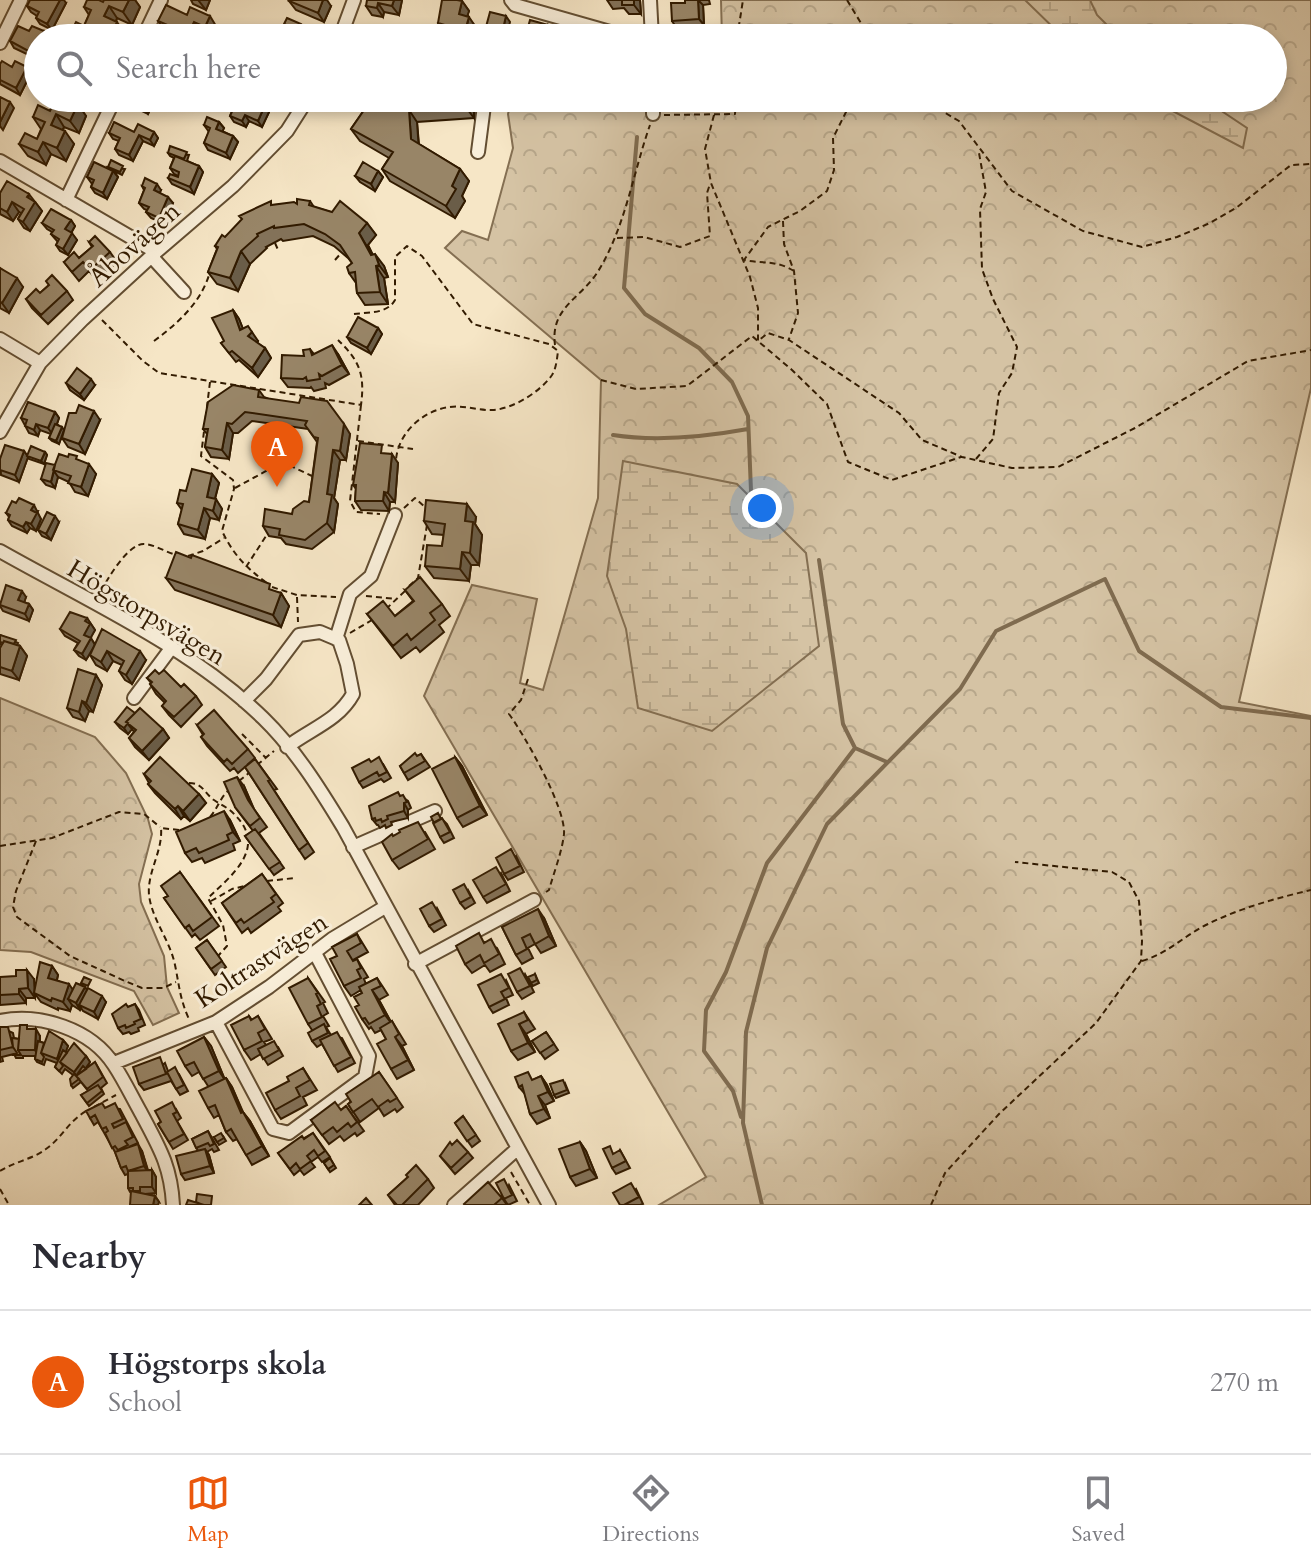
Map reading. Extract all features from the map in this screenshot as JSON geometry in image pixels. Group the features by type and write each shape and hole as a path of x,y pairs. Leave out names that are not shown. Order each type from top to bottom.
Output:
{"street":[{"path":"0,43 21,0"},
{"path":"150,24 161,0"},
{"path":"345,24 354,0"},
{"path":"511,0 515,5 582,24"},
{"path":"650,0 651,24"},
{"path":"66,200 108,112"},
{"name":"Åbovägen","path":"0,432 40,363 93,310 260,159 287,131 299,112"},
{"path":"478,152 483,112"},
{"path":"0,161 154,254 184,292"},
{"path":"0,339 40,363"},
{"path":"285,745 318,729 346,707 353,694 338,640 350,594 371,576 395,515"},
{"name":"Högstorpsvägen","path":"0,551 172,647 221,681 265,720 325,796 549,1205"},
{"path":"244,701 266,679 299,635 320,632 338,640"},
{"path":"134,698 172,647"},
{"path":"353,847 435,811"},
{"path":"415,964 534,900"},
{"name":"Koltrastvägen","path":"114,1063 216,1022 332,939 385,907"},
{"path":"216,1022 273,1129 289,1133 365,1077 369,1056 315,953"},
{"path":"0,1021 13,1018 49,1021 99,1046 114,1063 171,1177 173,1205"},
{"path":"454,1205 517,1149"}],"path":[{"path":"739,24 743,0"},
{"path":"847,0 862,24"},
{"path":"396,460 402,436 436,411 463,407 492,410 518,403 552,375 557,363 553,332 561,312 596,275 615,239 653,114 673,116 735,112"},
{"path":"744,260 768,227 827,191 834,170 833,138 846,112"},
{"path":"944,112 959,121 1012,191 1083,231 1142,247 1210,223 1236,208 1291,165 1311,164"},
{"path":"714,115 705,149 711,183 744,260 758,308 758,341"},
{"path":"976,460 993,439 999,393 1012,373 1017,347 982,269 980,209 986,192 978,149"},
{"path":"615,239 644,237 680,247 710,236 707,193 711,183"},
{"path":"783,220 784,244 794,271 798,313 789,340"},
{"path":"274,242 279,252"},
{"path":"364,321 354,315 388,309 395,300 395,257 407,246 422,256 473,324 555,348"},
{"path":"335,260 342,252"},
{"path":"744,260 764,264 779,262 794,271"},
{"path":"154,341 182,318 199,298 208,280 210,265"},
{"path":"93,310 159,373 361,405"},
{"path":"758,341 768,333 789,340 899,413 922,440 962,457 1012,468 1058,467 1135,428 1248,361 1311,350"},
{"path":"601,380 636,389 687,386 752,336 827,404 848,462 892,480 962,457"},
{"path":"338,340 357,360 363,390 350,501 353,507 356,512 395,515 415,498 429,510"},
{"path":"210,382 201,456 233,480 234,489 222,531 232,552 272,587 297,595 328,599 350,594 396,599"},
{"path":"277,465 283,426"},
{"path":"357,441 413,449"},
{"path":"234,489 277,465 320,477"},
{"path":"383,612 418,578 427,526"},
{"path":"246,567 267,533 270,533"},
{"path":"99,596 135,546 144,543 188,557 225,537"},
{"path":"297,595 299,635"},
{"path":"338,640 372,620"},
{"path":"528,679 521,700 509,714 522,731 559,807 564,833 549,890 534,900"},
{"path":"242,734 266,758"},
{"path":"209,818 223,795 285,745"},
{"path":"189,783 203,786 212,799 242,823 246,831 247,851 236,871 210,901"},
{"path":"0,846 78,830 119,812 144,814 161,828 184,831"},
{"path":"161,828 162,839 149,892 153,914 175,963 180,998 193,1029"},
{"path":"36,841 16,891 13,907 17,917 70,956 142,988 163,988 177,982"},
{"path":"931,1205 945,1173 999,1114 1096,1023 1141,961 1139,901 1129,882 1112,872 1015,862"},
{"path":"260,882 295,878"},
{"path":"204,905 232,889 252,884"},
{"path":"1141,961 1158,957 1210,923 1290,893 1311,890"},
{"path":"210,901 227,939 227,946 218,956"},
{"path":"0,1171 43,1152 74,1118 127,1088"},
{"path":"505,1160 530,1205"},
{"path":"0,1189 9,1205"}],"green space":[{"path":"721,0 1311,0 1311,388 1239,702 1311,716 1311,1205 659,1205 706,1177 424,696 472,585 537,599 520,683 543,690 598,498 601,380 445,248 462,231 488,240 513,148 508,112 1287,112 1287,24 722,24"},
{"path":"1025,0 1090,0 1097,15 1106,24 1050,24"},
{"path":"1175,112 1223,112 1247,128 1243,148"},
{"path":"623,461 737,484 806,553 819,646 712,731 638,708 626,629 607,576"},
{"path":"0,698 95,737 126,773 152,834 139,884 141,902 164,956 167,987 179,1013 153,1025 134,991 31,952 0,950"}],"building":[{"path":"30,0 60,0 47,24 36,18 39,12 27,6"},
{"path":"87,0 129,0 123,12 109,6 104,16 116,24 85,24 91,10 84,7"},
{"path":"290,0 323,0 318,13"},
{"path":"367,0 394,0 392,6 378,3 377,8 366,6"},
{"path":"442,0 462,1 459,14 469,17 467,24 438,23"},
{"path":"622,0 634,0 634,5 622,5"},
{"path":"685,0 698,0 699,19 672,21 671,3 685,3"},
{"path":"166,5 187,15 190,7 210,16 206,24 165,24 158,21"},
{"path":"490,12 506,16 504,24 487,24"},
{"path":"287,18 301,24 284,24"},
{"path":"18,26 24,29 24,49 10,41"},
{"path":"2,61 12,67 15,61 24,66 24,73 16,88 0,80"},
{"path":"0,97 10,102 0,122"},
{"path":"35,112 74,112 70,121 56,114 51,125 65,131 57,148 43,142 38,152 19,144 25,133 37,139 45,122 33,117"},
{"path":"232,112 262,112 258,121 245,115 242,121 230,116"},
{"path":"363,112 409,112 411,139 460,169 452,186 456,189 446,206 382,169 393,152 351,129"},
{"path":"207,117 219,122 216,129 233,136 226,153 204,143 210,128 204,125"},
{"path":"114,122 134,132 138,124 154,132 150,140 139,135 129,155 115,149 120,138 109,133"},
{"path":"170,146 187,152 184,159 168,153"},
{"path":"175,156 199,166 190,187 168,178 170,174 178,177 179,172 170,168"},
{"path":"111,160 123,166 120,172 108,167"},
{"path":"94,162 113,171 103,193 91,187 94,180 87,177"},
{"path":"363,162 378,171 371,184 355,176"},
{"path":"145,178 157,184 154,190 168,197 159,218 146,212 149,207 139,203"},
{"path":"7,181 29,194 27,197 35,202 23,222 18,219 24,209 12,202 7,212 0,208 0,193"},
{"path":"297,199 310,201 309,205 332,212 340,201 367,223 359,233 371,255 375,254 379,265 376,266 380,292 357,293 355,272 349,273 347,267 352,263 340,245 304,224 274,226 257,234 241,251 230,278 208,272 218,247 215,246 222,235 225,237 242,219 239,216 271,201 271,205 297,204"},
{"path":"51,209 71,220 65,229 72,233 63,249 56,245 59,239 51,234 54,230 42,223"},
{"path":"95,236 110,252 90,270 83,262 72,272 64,262 74,252 79,258 93,246 89,242"},
{"path":"0,268 17,278 2,303 0,302"},
{"path":"52,275 67,291 41,315 26,299 36,289 40,293 49,285 46,281"},
{"path":"233,310 240,330 248,326 252,332 248,336 265,348 252,368 232,351 229,353 221,343 224,341 212,318"},
{"path":"358,317 378,328 367,348 347,337"},
{"path":"332,345 342,365 322,376 319,374 320,379 281,378 282,355 304,356 303,350 310,349 312,355"},
{"path":"77,368 91,379 80,394 66,383"},
{"path":"233,385 259,390 258,397 299,403 301,397 327,401 344,424 340,451 333,450 327,494 332,495 327,523 305,540 279,535 280,529 263,526 265,509 292,514 293,509 304,501 309,502 318,438 305,425 307,421 245,412 232,424 227,423 222,450 205,447 208,429 203,429 208,402"},
{"path":"28,402 55,412 48,428 36,424 34,430 25,426 27,420 21,418"},
{"path":"79,405 94,411 79,444 62,438 69,413 76,413"},
{"path":"55,424 62,427 56,441 49,438"},
{"path":"360,443 382,445 381,453 392,454 388,493 384,492 383,501 355,501 356,485 353,485"},
{"path":"5,445 24,451 15,475 0,470"},
{"path":"31,446 45,452 41,461 27,456"},
{"path":"59,454 77,456 76,459 89,464 81,487 68,483 71,476 53,470"},
{"path":"46,463 55,465 51,482 41,479"},
{"path":"192,469 212,474 207,497 216,499 213,511 204,508 198,530 178,524 183,504 177,503 180,490 186,491"},
{"path":"19,498 34,505 31,510 37,513 31,524 26,522 23,527 8,520 10,515 6,513 12,501 16,503"},
{"path":"426,500 467,504 465,521 473,522 470,553 462,552 460,569 425,566 427,545 442,546 445,524 424,521"},
{"path":"47,512 55,516 46,534 38,530"},
{"path":"176,552 270,584 269,589 281,593 273,615 166,578"},
{"path":"420,577 442,604 430,613 435,620 411,640 407,634 393,646 367,614 383,601 395,616 414,601 405,590"},
{"path":"6,585 22,591 18,600 29,604 25,614 0,605"},
{"path":"70,612 87,618 85,621 90,624 84,635 91,638 82,654 74,650 80,641 60,629"},
{"path":"102,629 140,651 126,675 119,671 124,661 107,651 101,662 90,655"},
{"path":"0,635 16,640 14,644 3,643 0,642"},
{"path":"4,641 20,646 12,671 0,667 0,648"},
{"path":"78,669 96,675 86,703 82,701 79,712 67,708"},
{"path":"155,670 159,674 164,670 181,687 184,684 196,696 174,717 162,706 166,701 147,678"},
{"path":"127,707 135,713 124,728 115,722"},
{"path":"140,708 163,729 142,751 129,738 136,730 126,722"},
{"path":"214,710 248,749 232,764 227,759 224,762 201,737 204,734 197,725"},
{"path":"415,753 417,756 421,754 425,761 404,773 400,766"},
{"path":"160,757 199,794 183,811 178,806 175,809 148,784 151,781 144,774"},
{"path":"379,757 387,772 379,776 377,772 359,782 352,768"},
{"path":"455,757 480,806 457,818 432,769"},
{"path":"255,759 308,843 299,850 245,767"},
{"path":"237,777 260,818 250,826 235,807 224,782"},
{"path":"398,792 407,802 404,803 404,811 387,816 388,819 382,822 381,819 372,819 369,806"},
{"path":"224,811 233,832 227,835 229,840 199,853 196,848 185,853 176,832"},
{"path":"438,813 441,819 434,823 431,817"},
{"path":"442,818 450,832 440,837 433,823"},
{"path":"418,822 428,839 392,860 382,842"},
{"path":"255,829 280,862 269,869 245,836"},
{"path":"511,849 520,866 504,874 496,858"},
{"path":"496,867 506,884 483,897 473,880"},
{"path":"180,872 212,917 193,931 189,925 185,928 164,898 168,896 161,886"},
{"path":"262,874 276,894 271,898 274,902 244,923 241,919 236,923 222,903"},
{"path":"464,884 471,897 460,903 453,890"},
{"path":"432,902 442,919 429,926 420,909"},
{"path":"538,909 549,936 535,944 530,934 522,938 527,949 516,955 502,927"},
{"path":"479,933 484,943 491,939 499,954 484,963 480,955 465,964 456,946"},
{"path":"357,934 361,943 347,951 353,961 357,959 361,978 344,986 330,959 337,956 332,947"},
{"path":"207,940 222,961 211,969 196,948"},
{"path":"40,962 52,966 48,978 69,984 63,1002 52,998 51,1001 34,993"},
{"path":"520,968 530,986 517,992 508,974"},
{"path":"16,970 27,970 28,988 19,989 19,994 0,995 0,977 16,976"},
{"path":"501,974 509,988 501,992 505,999 489,1007 478,985"},
{"path":"535,974 537,980 531,983 528,977"},
{"path":"84,977 91,980 88,986 81,983"},
{"path":"308,978 318,993 321,1004 317,1006 322,1017 308,1024 289,988"},
{"path":"377,978 381,986 372,990 385,1015 369,1024 355,1007 359,1005 354,997 362,993 359,987"},
{"path":"76,983 85,987 76,1003 68,999"},
{"path":"88,988 102,996 94,1012 79,1005"},
{"path":"126,1004 128,1007 135,1004 141,1019 126,1028 125,1025 118,1028 112,1014"},
{"path":"524,1012 528,1020 519,1024 528,1043 511,1051 498,1024"},
{"path":"249,1016 251,1020 258,1016 265,1029 258,1033 262,1041 244,1050 231,1025"},
{"path":"392,1021 399,1034 395,1037 408,1060 391,1069 377,1044 386,1039 380,1028"},
{"path":"324,1024 328,1033 312,1041 308,1033"},
{"path":"20,1025 36,1029 35,1050 18,1050"},
{"path":"0,1027 8,1027 13,1047 0,1050"},
{"path":"49,1031 63,1040 57,1059 41,1053"},
{"path":"337,1032 351,1057 334,1066 320,1040"},
{"path":"546,1032 554,1044 540,1053 532,1041"},
{"path":"204,1037 219,1071 203,1079 194,1062 185,1066 177,1051"},
{"path":"12,1038 19,1039 21,1055 14,1055 17,1053"},
{"path":"38,1041 44,1043 42,1062 35,1059"},
{"path":"274,1041 279,1050 263,1059 258,1049"},
{"path":"74,1043 86,1056 74,1072 60,1062"},
{"path":"63,1050 67,1053 60,1062 63,1066 59,1071 55,1067"},
{"path":"160,1057 166,1074 139,1084 133,1067"},
{"path":"95,1062 103,1077 87,1089 76,1076"},
{"path":"175,1067 184,1085 176,1089 167,1072"},
{"path":"303,1068 310,1080 296,1088 300,1096 275,1110 266,1093 289,1081 287,1077"},
{"path":"379,1072 397,1098 378,1107 372,1099 353,1112 346,1094"},
{"path":"528,1072 532,1080 541,1076 548,1092 538,1096 544,1109 530,1114 522,1085 519,1087 515,1077"},
{"path":"74,1074 79,1079 71,1085 70,1079"},
{"path":"226,1078 241,1113 262,1146 246,1155 231,1129 226,1132 215,1105 208,1108 199,1091"},
{"path":"563,1080 567,1090 554,1095 550,1084"},
{"path":"98,1085 102,1091 87,1103 81,1095"},
{"path":"172,1102 177,1112 173,1114 184,1134 169,1142 158,1124 161,1122 155,1111"},
{"path":"335,1102 341,1110 346,1106 357,1122 351,1127 348,1123 337,1132 333,1127 322,1135 311,1120"},
{"path":"102,1103 105,1108 115,1103 123,1119 112,1124 114,1128 126,1122 133,1137 125,1141 128,1145 118,1150 115,1146 112,1148 105,1133 108,1131 106,1127 102,1129 95,1115 90,1118 86,1111"},
{"path":"463,1116 476,1135 467,1141 455,1123"},
{"path":"208,1131 214,1144 196,1148 192,1139"},
{"path":"221,1133 224,1138 217,1142 214,1137"},
{"path":"313,1133 325,1151 318,1156 314,1150 307,1156 311,1161 300,1169 296,1163 290,1169 278,1153 302,1136 304,1139"},
{"path":"457,1140 468,1152 451,1168 440,1156 450,1142 452,1145"},
{"path":"580,1142 590,1169 570,1177 559,1149"},
{"path":"138,1144 144,1166 128,1171 126,1166 121,1168 115,1152"},
{"path":"610,1146 613,1154 620,1150 626,1161 612,1168 603,1149"},
{"path":"205,1149 210,1166 181,1174 176,1156"},
{"path":"330,1158 334,1165 328,1169 324,1163"},
{"path":"416,1165 428,1179 402,1205 397,1205 388,1195"},
{"path":"152,1170 152,1187 140,1187 140,1191 128,1188 128,1171"},
{"path":"504,1179 512,1195 504,1199 496,1183"},
{"path":"488,1182 502,1198 494,1205 464,1204"},
{"path":"631,1183 639,1197 620,1205 613,1193"},
{"path":"131,1191 155,1196 153,1205 130,1205"},
{"path":"197,1194 212,1196 211,1205 196,1202"},
{"path":"366,1198 372,1205 359,1205"},
{"path":"188,1200 204,1205 186,1205"}],"waterway":[{"path":"637,137 624,288 645,314 699,348 732,382 748,416 751,491"},
{"path":"613,435 681,438 748,429"},
{"path":"819,560 843,724 855,748 887,762"},
{"path":"762,1205 743,1123 746,1032 767,948 827,824 960,689 996,631 1105,579 1139,651 1221,707 1311,718"},
{"path":"741,1117 733,1091 704,1051 706,1010 726,972 767,863 855,748"}],"place":[{"name":"Högstorps skola","path":"277,487"}]}
